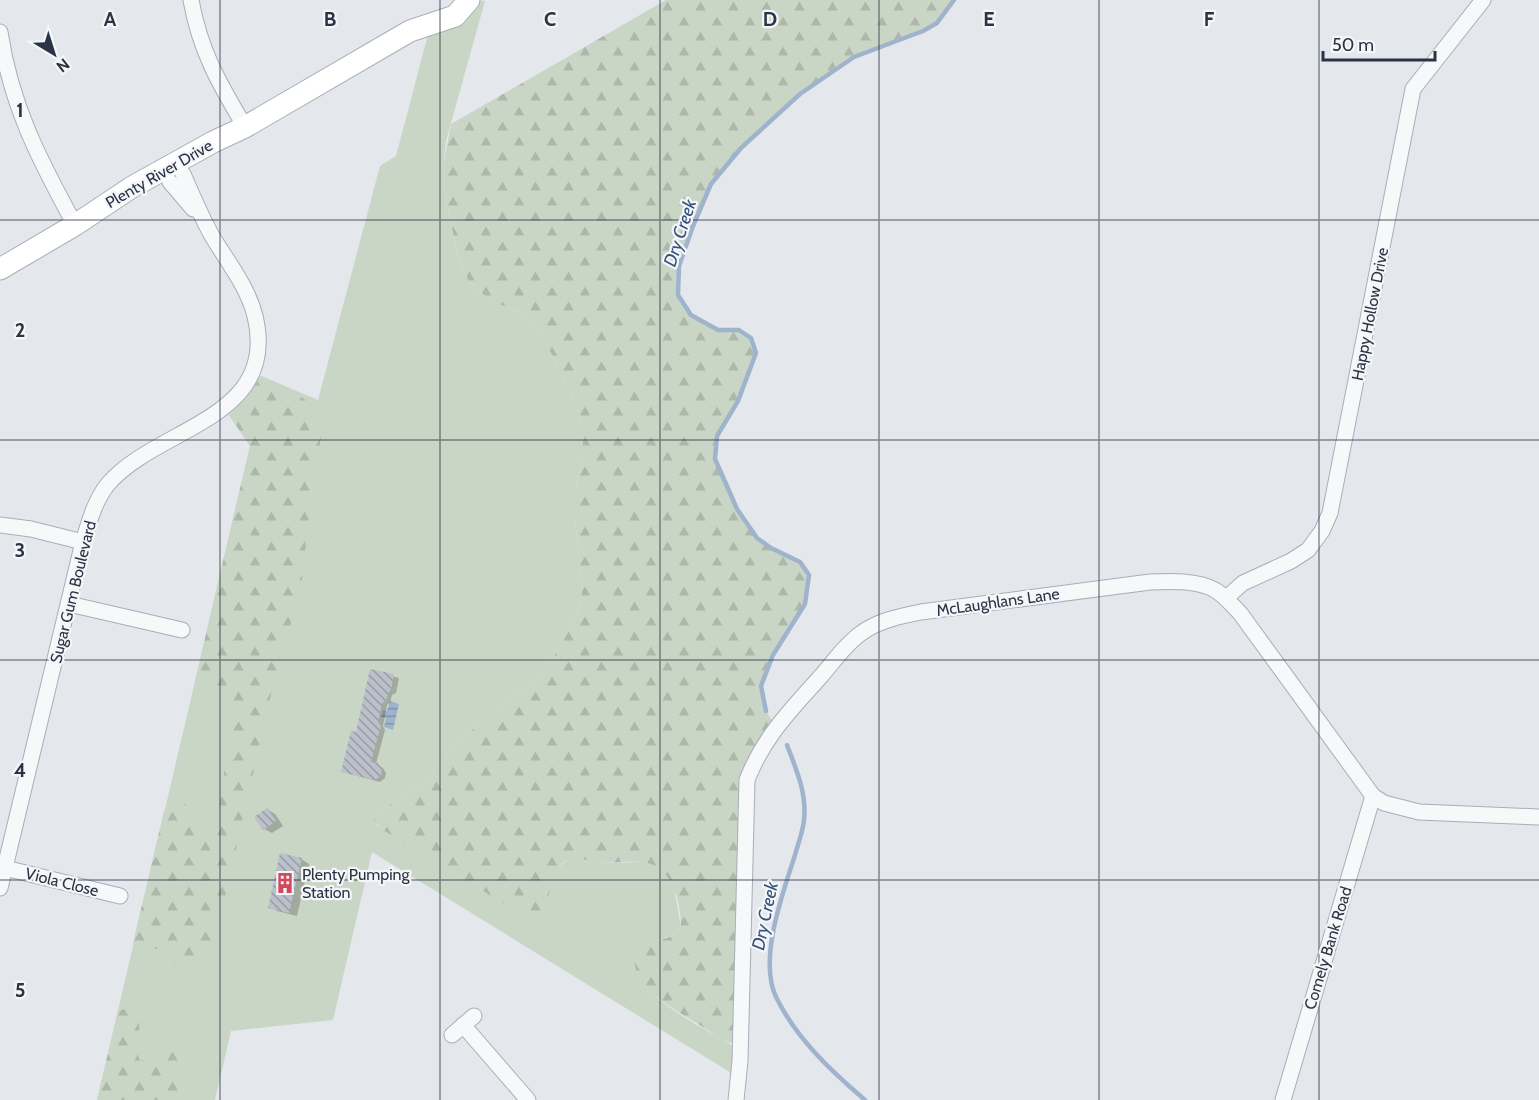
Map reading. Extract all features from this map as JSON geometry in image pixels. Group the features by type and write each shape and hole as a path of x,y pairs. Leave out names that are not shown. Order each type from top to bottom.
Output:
{"street":[{"path":"191,0 196,27 207,59 245,127"},
{"name":"Plenty River Drive","path":"410,31 421,21 447,8 456,0"},
{"name":"Plenty River Drive","path":"0,269 75,225 119,209 174,174 218,150 245,127 410,31 455,16 469,0"},
{"name":"Happy Hollow Drive","path":"1226,598 1243,583 1292,561 1308,550 1322,531 1330,513 1413,89 1483,0"},
{"path":"0,32 12,90 23,120 38,155 75,225"},
{"name":"Sugar Gum Boulevard","path":"0,888 83,542 99,498 119,473 146,454 227,406 245,386 250,376 259,340 255,313 243,288 174,174"},
{"path":"0,525 31,529 83,542"},
{"name":"McLaughlans Lane","path":"736,1100 740,1072 747,780 762,746 780,722 846,646 872,626 899,616 1150,582 1168,581 1205,586 1226,598 1263,642 1373,796"},
{"path":"69,604 182,630"},
{"path":"1373,796 1384,803 1419,812 1539,817"},
{"name":"Comely Bank Road","path":"1283,1100 1373,796"},
{"name":"Viola Close","path":"5,868 120,897"},
{"path":"463,1025 528,1100"}],"green space":[{"path":"476,0 485,1 446,141 445,196 458,256 468,280 478,291 496,303 520,312 533,322 544,339 575,402 583,428 583,454 575,494 581,603 572,625 554,656 533,682 474,728 429,777 411,792 377,813 377,825 524,916 556,868 570,859 579,858 607,863 645,862 653,864 666,873 673,882 681,927 673,935 654,943 635,967 641,980 664,1003 735,1047 733,1074 372,852 333,1020 231,1031 215,1100 97,1100 250,446 229,415 245,400 261,376 318,400 380,166 396,156 430,27"},
{"path":"666,0 954,0 937,23 923,31 854,57 800,94 741,148 711,184 693,225 679,266 679,295 691,315 718,330 739,330 751,338 756,353 738,401 717,436 715,459 737,509 757,538 771,548 800,562 809,575 805,604 773,655 761,686 766,711 773,722 753,749 745,767 733,1042 730,1043 654,995 638,974 635,963 642,947 672,936 681,927 677,896 668,877 661,870 643,862 570,859 556,870 542,910 524,916 383,830 374,820 377,813 411,792 429,777 474,728 533,682 554,656 572,625 581,603 575,494 583,454 583,428 575,402 544,339 533,322 520,312 496,303 478,291 468,280 458,256 445,196 444,161 451,124"},
{"path":"261,376 293,391 310,405 320,425 321,437 310,504 301,590 275,677 226,893 209,952 198,970 189,976 180,972 163,948 141,951 133,943 164,811 168,804 177,799 184,802 192,827 199,833 211,828 217,816 227,747 226,707 217,695 195,681 250,446 229,415 245,400"},
{"path":"128,1008 138,1018 137,1046 140,1060 146,1060 172,1042 178,1043 183,1049 186,1060 176,1100 97,1100 117,1015 121,1010"}],"water":[{"path":"390,701 399,704 393,730 384,727 386,718 381,717 383,710 387,711"}],"building":[{"path":"370,669 394,674 391,690 386,701 382,703 378,722 381,726 371,762 378,763 382,769 381,776 375,780 341,772 351,731 356,732"},
{"path":"267,808 276,821 263,830 254,817"},
{"name":"Plenty Pumping Station","path":"280,853 302,858 289,913 268,908"}],"waterway":[{"name":"Dry Creek","path":"766,711 761,686 773,655 805,604 809,575 800,562 771,548 757,538 737,509 715,459 717,436 738,401 756,353 751,338 739,330 718,330 691,315 678,295 679,266 711,184 741,148 800,94 854,57 923,31 937,23 954,0"},
{"name":"Dry Creek","path":"787,745 802,791 804,820 774,926 771,945 771,982 784,1012 804,1040 865,1100"}],"place":[{"name":"Plenty Pumping Station","path":"285,883"}]}
